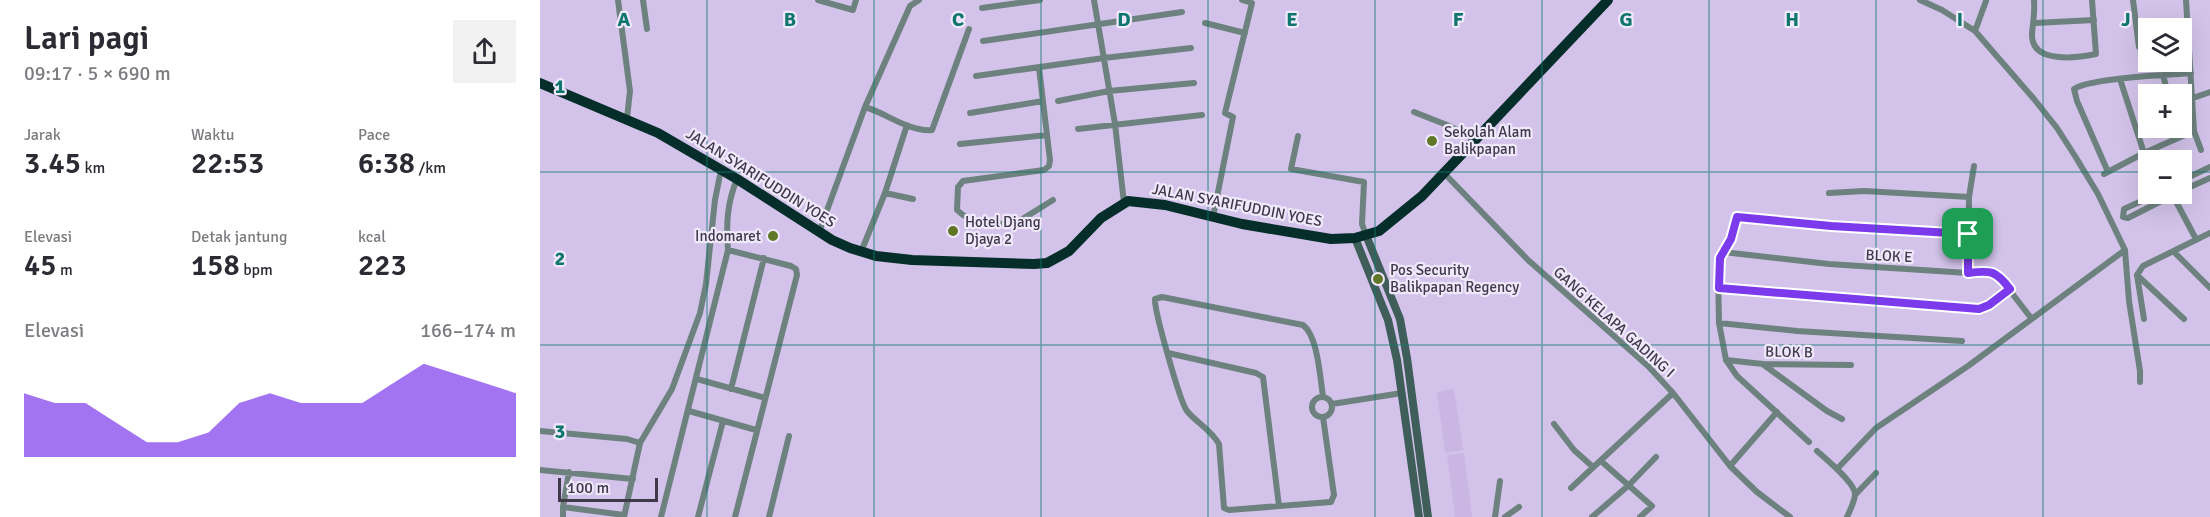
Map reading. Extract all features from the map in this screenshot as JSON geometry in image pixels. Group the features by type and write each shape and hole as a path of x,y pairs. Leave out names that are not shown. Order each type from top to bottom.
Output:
{"highway":[{"name":"JALAN SYARIFUDDIN YOES","path":"540,83 627,118 677,143 832,240 861,252 876,256 931,261 1034,264 1047,262 1069,251 1101,218 1124,203 1142,202 1165,205 1242,224 1331,239 1355,238 1379,231 1422,196 1608,0"}],"street":[{"path":"618,0 630,91 627,118"},
{"path":"643,0 647,28"},
{"path":"818,0 853,10 856,0"},
{"path":"819,232 865,107 910,6 919,0"},
{"path":"982,8 1040,0"},
{"path":"1094,0 1115,124 1124,203"},
{"path":"1213,217 1233,117 1225,113 1252,3 1242,0"},
{"path":"1920,0 1942,10 1975,31 2057,128 2097,194 2125,250 2140,382"},
{"path":"2034,0 2035,23 2032,35 2041,53 2047,56 2093,55 2096,53 2092,0"},
{"path":"2138,0 2133,0 2138,39"},
{"path":"2186,0 2188,18"},
{"path":"1975,31 1986,1"},
{"path":"983,41 1182,12"},
{"path":"2035,23 2094,20"},
{"path":"1205,23 1245,33"},
{"path":"865,107 908,125 932,130 969,29"},
{"path":"976,76 1191,48"},
{"path":"1039,68 1050,160 1048,166 1044,170 963,181 958,187 957,210 973,220 1010,224 1016,223 1053,200"},
{"path":"2138,156 2106,173 2074,89 2080,85 2120,79 2191,73 2194,130 2201,150"},
{"path":"2163,75 2165,84"},
{"path":"2120,79 2143,150"},
{"path":"1058,101 1109,91 1194,82"},
{"path":"2193,98 2210,92"},
{"path":"970,113 1043,101"},
{"path":"1414,112 1447,124 1476,139"},
{"path":"1078,129 1202,115"},
{"path":"861,252 885,193 908,125"},
{"path":"960,144 1047,135"},
{"path":"1298,136 1291,170 1364,182 1362,224 1400,319 1408,362 1409,409 1417,465 1428,517"},
{"path":"2150,150 2176,138"},
{"path":"1968,273 1969,197 1974,166"},
{"path":"2192,176 2210,167"},
{"path":"563,507 624,516 640,443 672,388 700,313 721,169"},
{"name":"GANG KELAPA GADING I","path":"1443,172 1536,267 1624,344 1673,393 1730,466 1757,492 1790,517"},
{"path":"2192,186 2210,178"},
{"path":"661,517 728,250 727,212 737,179"},
{"path":"1829,193 1864,191 1969,197"},
{"path":"885,193 913,199"},
{"path":"2138,203 2124,210 2124,217 2128,218 2154,204"},
{"path":"2178,204 2196,239"},
{"path":"1809,442 1737,376 1726,360 1719,323 1719,264 1731,239 1737,217 1831,226 1968,234"},
{"path":"2144,319 2137,275 2143,266 2210,233"},
{"path":"1355,238 1388,320 1402,393 1409,409"},
{"path":"728,250 764,258 796,269 735,517"},
{"path":"1837,469 1876,428 1968,366 2125,250"},
{"name":"BLOK E","path":"1723,252 1828,264 1968,273 1986,270 1998,275 2031,318"},
{"path":"2174,252 2208,285"},
{"path":"732,388 764,258"},
{"path":"2137,275 2184,319"},
{"path":"1719,288 1979,309 1989,305 2010,289"},
{"path":"1323,396 1314,344 1308,328 1303,325 1158,297 1154,302 1184,406 1219,444 1224,508 1229,510 1327,504 1334,498 1323,417"},
{"path":"1719,323 1797,331 1962,341"},
{"path":"1168,353 1256,373 1263,377 1279,506"},
{"name":"BLOK B","path":"1726,360 1762,364 1851,365"},
{"path":"1398,364 1408,362"},
{"path":"1762,364 1827,411 1842,419"},
{"path":"696,379 765,398"},
{"path":"1332,404 1402,393"},
{"path":"1571,488 1673,393"},
{"path":"1323,396 1329,398 1332,404 1330,413 1323,417 1313,412 1311,407 1313,401 1323,396"},
{"path":"689,411 756,430"},
{"path":"1730,466 1777,412"},
{"path":"698,517 723,421"},
{"path":"1554,424 1574,450 1593,467"},
{"path":"540,431 627,439 640,443"},
{"path":"769,517 789,436"},
{"path":"1817,451 1837,469 1855,493"},
{"path":"1592,517 1629,485 1656,457"},
{"path":"1601,460 1652,506 1640,517"},
{"path":"1417,465 1419,517"},
{"path":"540,470 633,479"},
{"path":"563,517 569,472"},
{"path":"1847,517 1855,493 1876,473"},
{"path":"1495,517 1500,481"},
{"path":"1505,517 1519,507"}],"shaded area":[{"path":"1454,389 1463,450 1445,453 1437,392"},
{"path":"1464,453 1472,517 1455,517 1447,455"}],"place":[{"name":"Sekolah Alam Balikpapan","path":"1432,141"},
{"name":"Hotel Djang Djaya 2","path":"953,231"},
{"name":"Indomaret","path":"773,236"},
{"name":"Pos Security Balikpapan Regency","path":"1378,279"}],"route":[{"path":"1737,217 1831,226 1968,234 1968,273 1986,270 1998,275 2010,289 1989,305 1979,309 1719,288 1720,258 1731,239 1737,217"}]}
